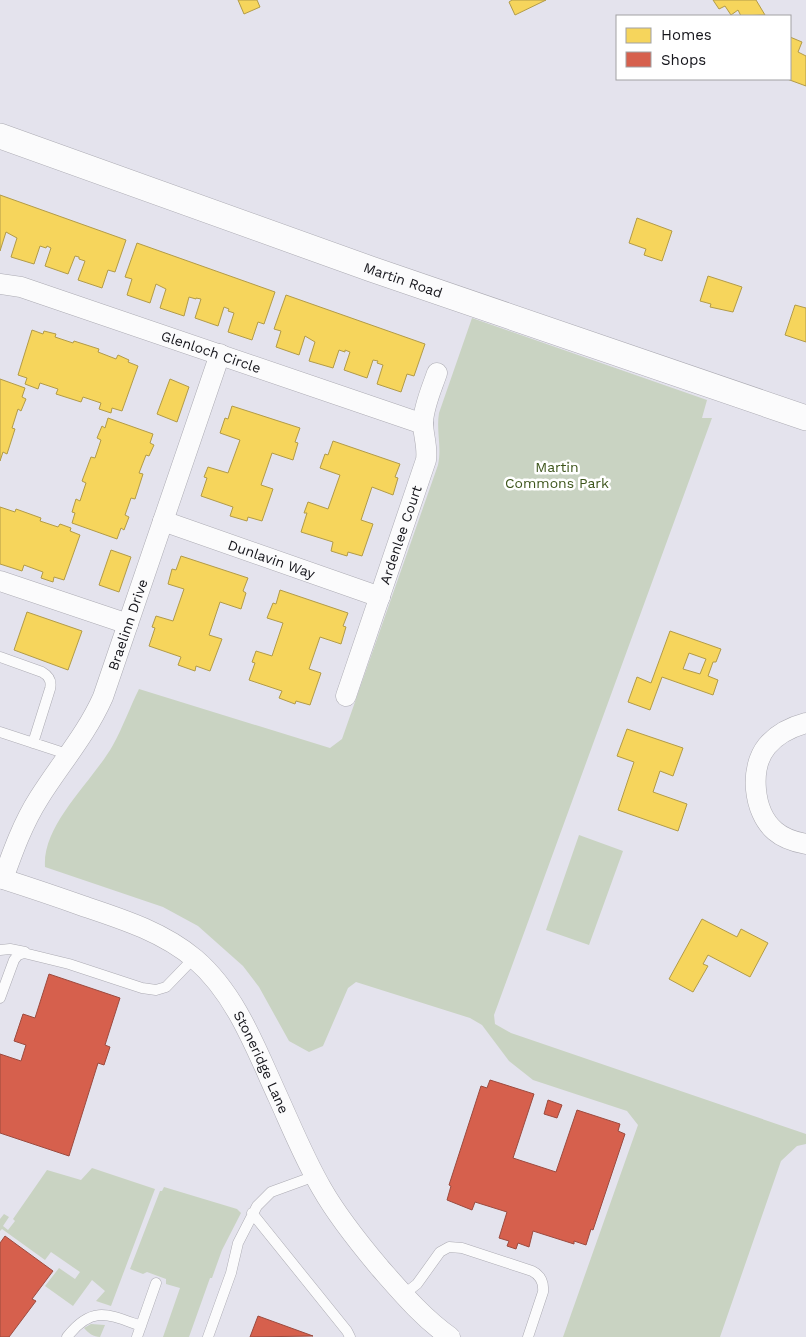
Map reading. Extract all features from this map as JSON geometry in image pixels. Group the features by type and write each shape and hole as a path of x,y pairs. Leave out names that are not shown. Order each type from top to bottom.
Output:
{"street":[{"name":"Martin Road","path":"0,136 380,272 806,418"},
{"name":"Glenloch Circle","path":"0,284 21,287 423,424"},
{"name":"Braelinn Drive","path":"1,882 18,839 38,799 70,755 95,715 220,354"},
{"name":"Ardenlee Court","path":"346,696 426,460 427,448 423,424 425,410 438,373"},
{"name":"Dunlavin Way","path":"163,521 380,597"},
{"path":"0,581 128,624"},
{"path":"806,723 781,733 767,746 760,760 756,784 758,802 768,824 780,835 806,844"},
{"name":"Stoneridge Lane","path":"1,882 136,924 174,944 194,958 221,987 241,1018 315,1176 330,1203 403,1295 424,1316 450,1337"}],"lane":[{"path":"0,657 42,672 50,678 50,689 33,743"},
{"path":"0,732 70,755"},
{"path":"0,950 10,949 31,954 69,964 142,988 156,990 166,987 194,958"},
{"path":"0,998 16,957 24,953 31,954"},
{"path":"208,1337 231,1273 238,1243 256,1206 267,1195 315,1176"},
{"path":"252,1213 350,1337"},
{"path":"403,1295 417,1284 440,1252 449,1247 462,1248 532,1271 540,1278 543,1284 543,1292 528,1337"},
{"path":"137,1337 156,1283"},
{"path":"67,1337 84,1320 95,1315 104,1314 141,1326"}],"green space":[{"name":"Martin Commons Park","path":"472,318 707,400 702,418 712,418 494,1015 495,1024 511,1033 806,1134 806,1144 797,1146 781,1161 720,1337 563,1337 638,1125 627,1111 533,1080 509,1061 482,1025 470,1018 356,982 348,988 323,1046 309,1052 289,1041 259,987 243,966 198,926 163,907 45,867 46,851 60,819 113,745 139,689 330,748 342,739 438,465 439,413"},
{"path":"579,835 623,851 589,945 546,930"},
{"path":"92,1168 155,1189 111,1306 96,1301 105,1291 92,1280 73,1306 45,1286 59,1268 75,1279 80,1272 51,1252 45,1260 2,1229 0,1231 0,1219 4,1214 9,1217 3,1226 8,1230 15,1221 13,1219 47,1170 81,1180"},
{"path":"164,1187 237,1209 241,1213 222,1250 212,1278 210,1278 189,1337 163,1337 180,1288 166,1284 166,1279 147,1272 143,1274 130,1269 160,1191"},
{"path":"91,1324 105,1325 100,1337 87,1332 84,1328"}],"building: Homes":[{"path":"238,0 257,0 260,7 244,14"},
{"path":"512,0 546,0 515,15 509,2"},
{"path":"713,0 756,0 765,15 740,15 738,10 731,15 725,6 719,9"},
{"path":"791,37 802,42 798,52 806,56 806,86 790,80"},
{"path":"0,195 126,240 115,272 108,270 102,288 78,280 85,261 79,259 79,257 75,256 68,274 45,266 51,248 47,246 46,248 40,246 34,264 11,257 17,238 6,232 0,251"},
{"path":"637,218 672,231 662,261 644,255 646,249 629,243"},
{"path":"137,243 275,292 264,324 258,322 252,340 228,332 234,313 224,307 218,326 195,318 201,299 189,297 184,316 160,308 166,289 156,284 150,303 127,295 132,279 125,277"},
{"path":"708,276 742,287 733,312 710,307 711,304 700,301"},
{"path":"286,295 425,344 414,376 407,374 401,392 377,384 383,365 377,363 378,361 373,360 367,378 344,370 350,352 345,350 345,352 339,350 333,368 309,361 315,342 305,336 299,355 276,347 281,331 274,329"},
{"path":"795,305 806,308 806,342 785,335"},
{"path":"32,330 43,334 44,331 56,334 55,337 99,349 98,352 116,359 118,355 138,366 122,411 112,408 111,413 99,409 101,403 83,397 81,402 56,394 58,389 40,383 38,389 25,384 27,378 18,375"},
{"path":"0,379 25,388 22,397 26,399 21,411 18,409 12,428 15,429 7,454 3,452 0,461"},
{"path":"170,379 189,387 177,422 157,414"},
{"path":"232,406 300,428 295,442 298,443 293,460 272,453 261,485 273,489 262,521 248,517 247,521 230,516 233,507 201,496 207,478 204,477 208,467 228,473 240,440 220,433 225,418 228,419"},
{"path":"108,418 153,434 150,443 154,445 149,456 146,455 139,473 143,474 135,499 131,498 125,515 129,517 124,530 121,528 117,539 72,523 75,513 72,512 76,499 80,501 86,483 82,481 91,457 95,458 101,440 97,438 102,426 105,428"},
{"path":"333,441 400,464 395,477 398,478 393,495 372,487 361,520 373,524 362,556 348,552 347,556 331,551 333,542 301,532 307,513 304,513 308,502 328,509 340,475 320,468 325,454 328,455"},
{"path":"0,507 15,512 16,509 41,518 40,521 58,527 60,524 71,528 70,531 80,535 64,580 54,577 53,582 41,578 43,572 24,565 22,571 0,564"},
{"path":"111,550 131,557 119,592 99,585"},
{"path":"181,556 248,578 243,591 246,593 241,609 220,602 209,635 222,639 210,671 196,666 195,671 178,665 181,657 149,646 155,628 152,627 156,616 173,621 184,589 168,584 172,569 176,570"},
{"path":"280,590 348,613 343,626 346,627 341,644 320,637 309,669 321,673 310,705 296,701 295,704 279,698 282,691 249,680 255,663 252,662 256,651 272,656 283,623 267,618 273,603 276,604"},
{"path":"27,612 82,631 68,670 14,650"},
{"path":"670,631 721,649 716,662 713,662 708,676 718,680 713,695 662,677 650,710 628,702 637,677 651,683","holes":["689,653 706,659 700,674 683,669"]},
{"path":"627,729 683,748 673,776 660,771 653,792 687,804 678,831 618,810 634,762 617,756"},
{"path":"702,919 737,937 741,929 768,943 750,977 708,955 703,964 708,966 693,992 669,979"}],"building: Shops":[{"path":"49,974 120,998 105,1045 110,1047 104,1065 98,1063 69,1156 0,1133 0,1054 21,1061 26,1045 14,1041 23,1014 35,1018"},
{"path":"490,1080 534,1094 513,1158 556,1172 577,1110 620,1124 618,1131 625,1134 593,1230 591,1229 586,1245 574,1241 574,1244 533,1231 529,1247 518,1243 516,1249 507,1246 509,1241 499,1238 507,1212 475,1202 472,1210 447,1200 451,1186 449,1185 481,1086 487,1088"},
{"path":"548,1100 562,1105 557,1118 544,1114"},
{"path":"5,1236 53,1271 32,1299 36,1301 9,1337 0,1337 0,1243"},
{"path":"258,1316 313,1336 250,1337"}]}
